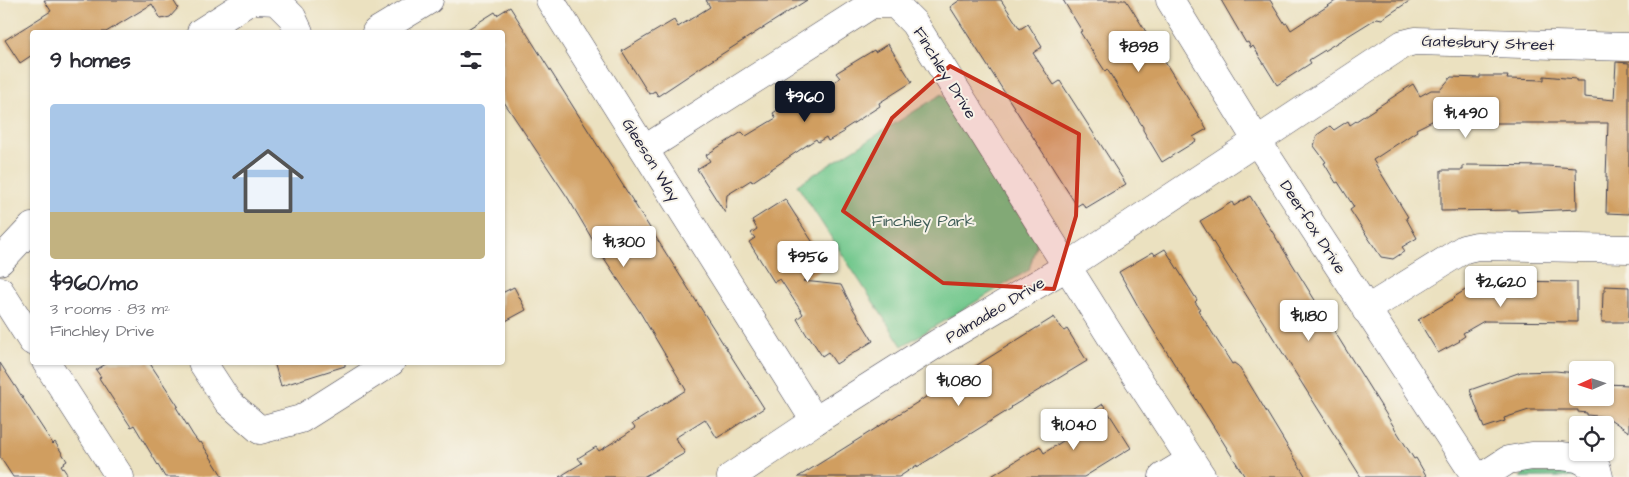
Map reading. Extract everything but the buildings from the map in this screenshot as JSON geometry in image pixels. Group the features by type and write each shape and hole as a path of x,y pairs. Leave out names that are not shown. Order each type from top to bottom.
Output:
{"street":[{"path":"204,30 251,0"},
{"path":"255,0 276,1 292,17 298,30"},
{"path":"379,30 428,0"},
{"name":"Gleeson Way","path":"550,0 815,421"},
{"name":"Deerfox Drive","path":"1170,0 1257,141 1476,477"},
{"name":"Finchley Drive","path":"644,149 872,4 895,4 914,23 1068,266"},
{"name":"Gatesbury Street","path":"1257,141 1402,44 1416,41 1629,48"},
{"name":"Palmadeo Drive","path":"732,477 815,421 938,343 1068,266 1257,141"},
{"path":"0,261 30,230"},
{"path":"1366,310 1464,249 1477,246 1629,249"},
{"path":"1068,266 1125,359 1197,468 1163,477"},
{"path":"0,291 30,338"},
{"path":"48,365 120,477"},
{"path":"204,365 228,402 260,430 301,419 386,365"},
{"path":"1482,477 1508,460 1532,456 1561,456 1578,458 1597,469 1599,477"}],"highlighted area":[{"path":"950,66 1079,134 1076,216 1054,289 943,283 843,211 892,118"}],"green space":[{"name":"Finchley Park","path":"942,94 1037,242 1029,270 902,346 797,185"},
{"path":"1525,472 1572,474 1576,477 1520,477"}]}
